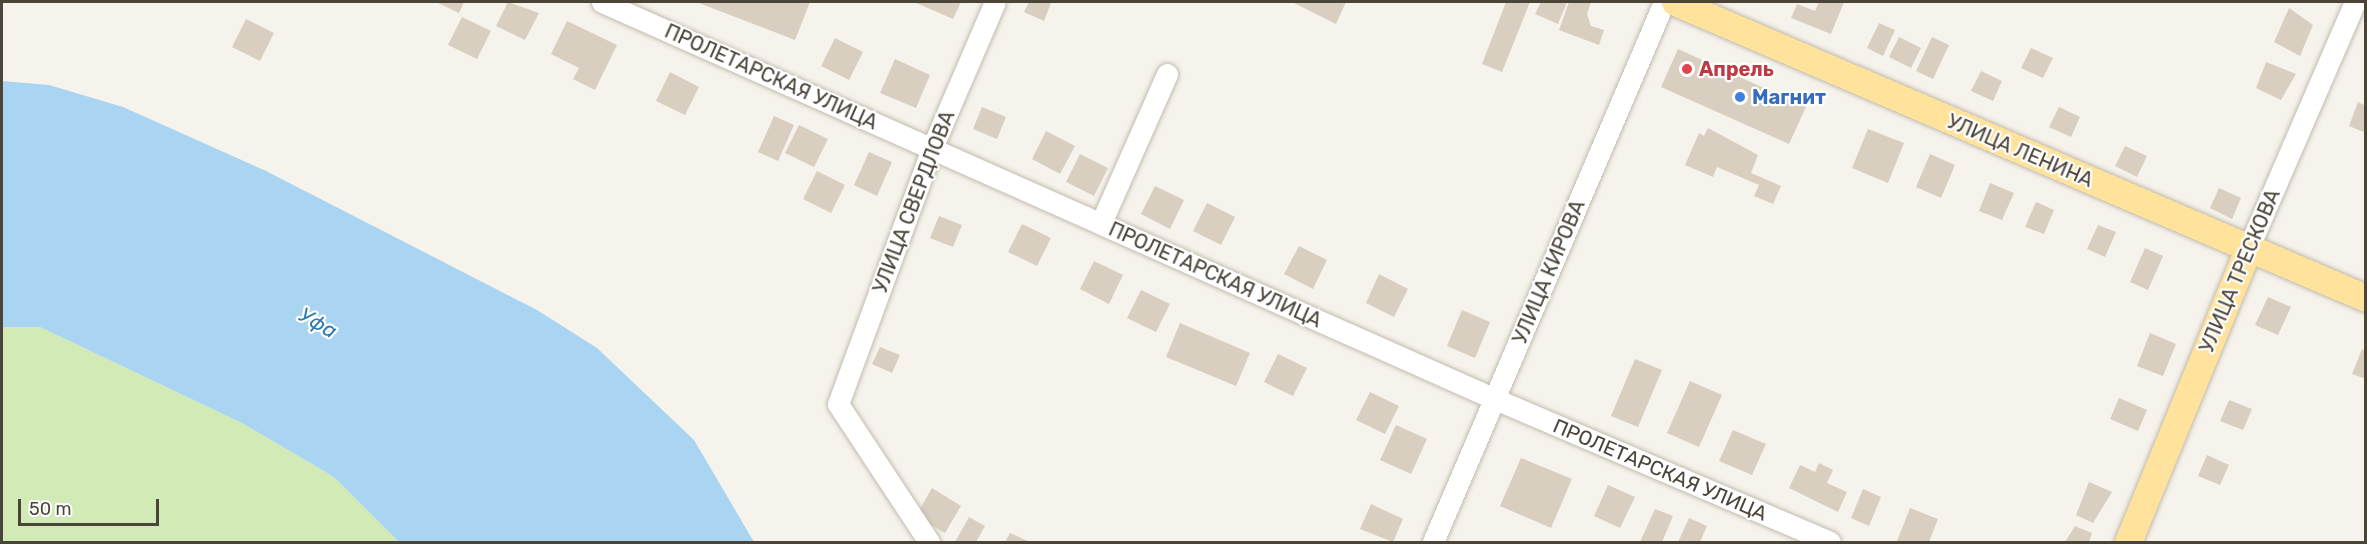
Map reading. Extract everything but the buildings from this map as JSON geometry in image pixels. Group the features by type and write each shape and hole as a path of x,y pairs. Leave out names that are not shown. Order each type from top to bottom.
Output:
{"main road":[{"name":"УЛИЦА ЛЕНИНА","path":"1675,2 2366,298"},
{"name":"УЛИЦА ТРЕСКОВА","path":"2128,543 2248,249"}],"street":[{"name":"ПРОЛЕТАРСКАЯ УЛИЦА","path":"602,2 1495,399 1830,543"},
{"name":"УЛИЦА СВЕРДЛОВА","path":"929,543 838,404 932,148 995,2"},
{"name":"УЛИЦА КИРОВА","path":"1433,543 1664,2"},
{"name":"УЛИЦА ТРЕСКОВА","path":"2248,249 2355,2"},
{"path":"1101,223 1167,74"}],"green space":[{"path":"2,327 40,327 242,423 334,477 399,542 2,542"}],"water":[{"name":"Уфа","path":"2,81 49,85 123,107 266,171 537,310 597,348 694,440 754,542 399,542 334,477 242,423 40,327 2,327"}],"place":[{"name":"Апрель","path":"1687,69"},
{"name":"Магнит","path":"1740,97"}]}
